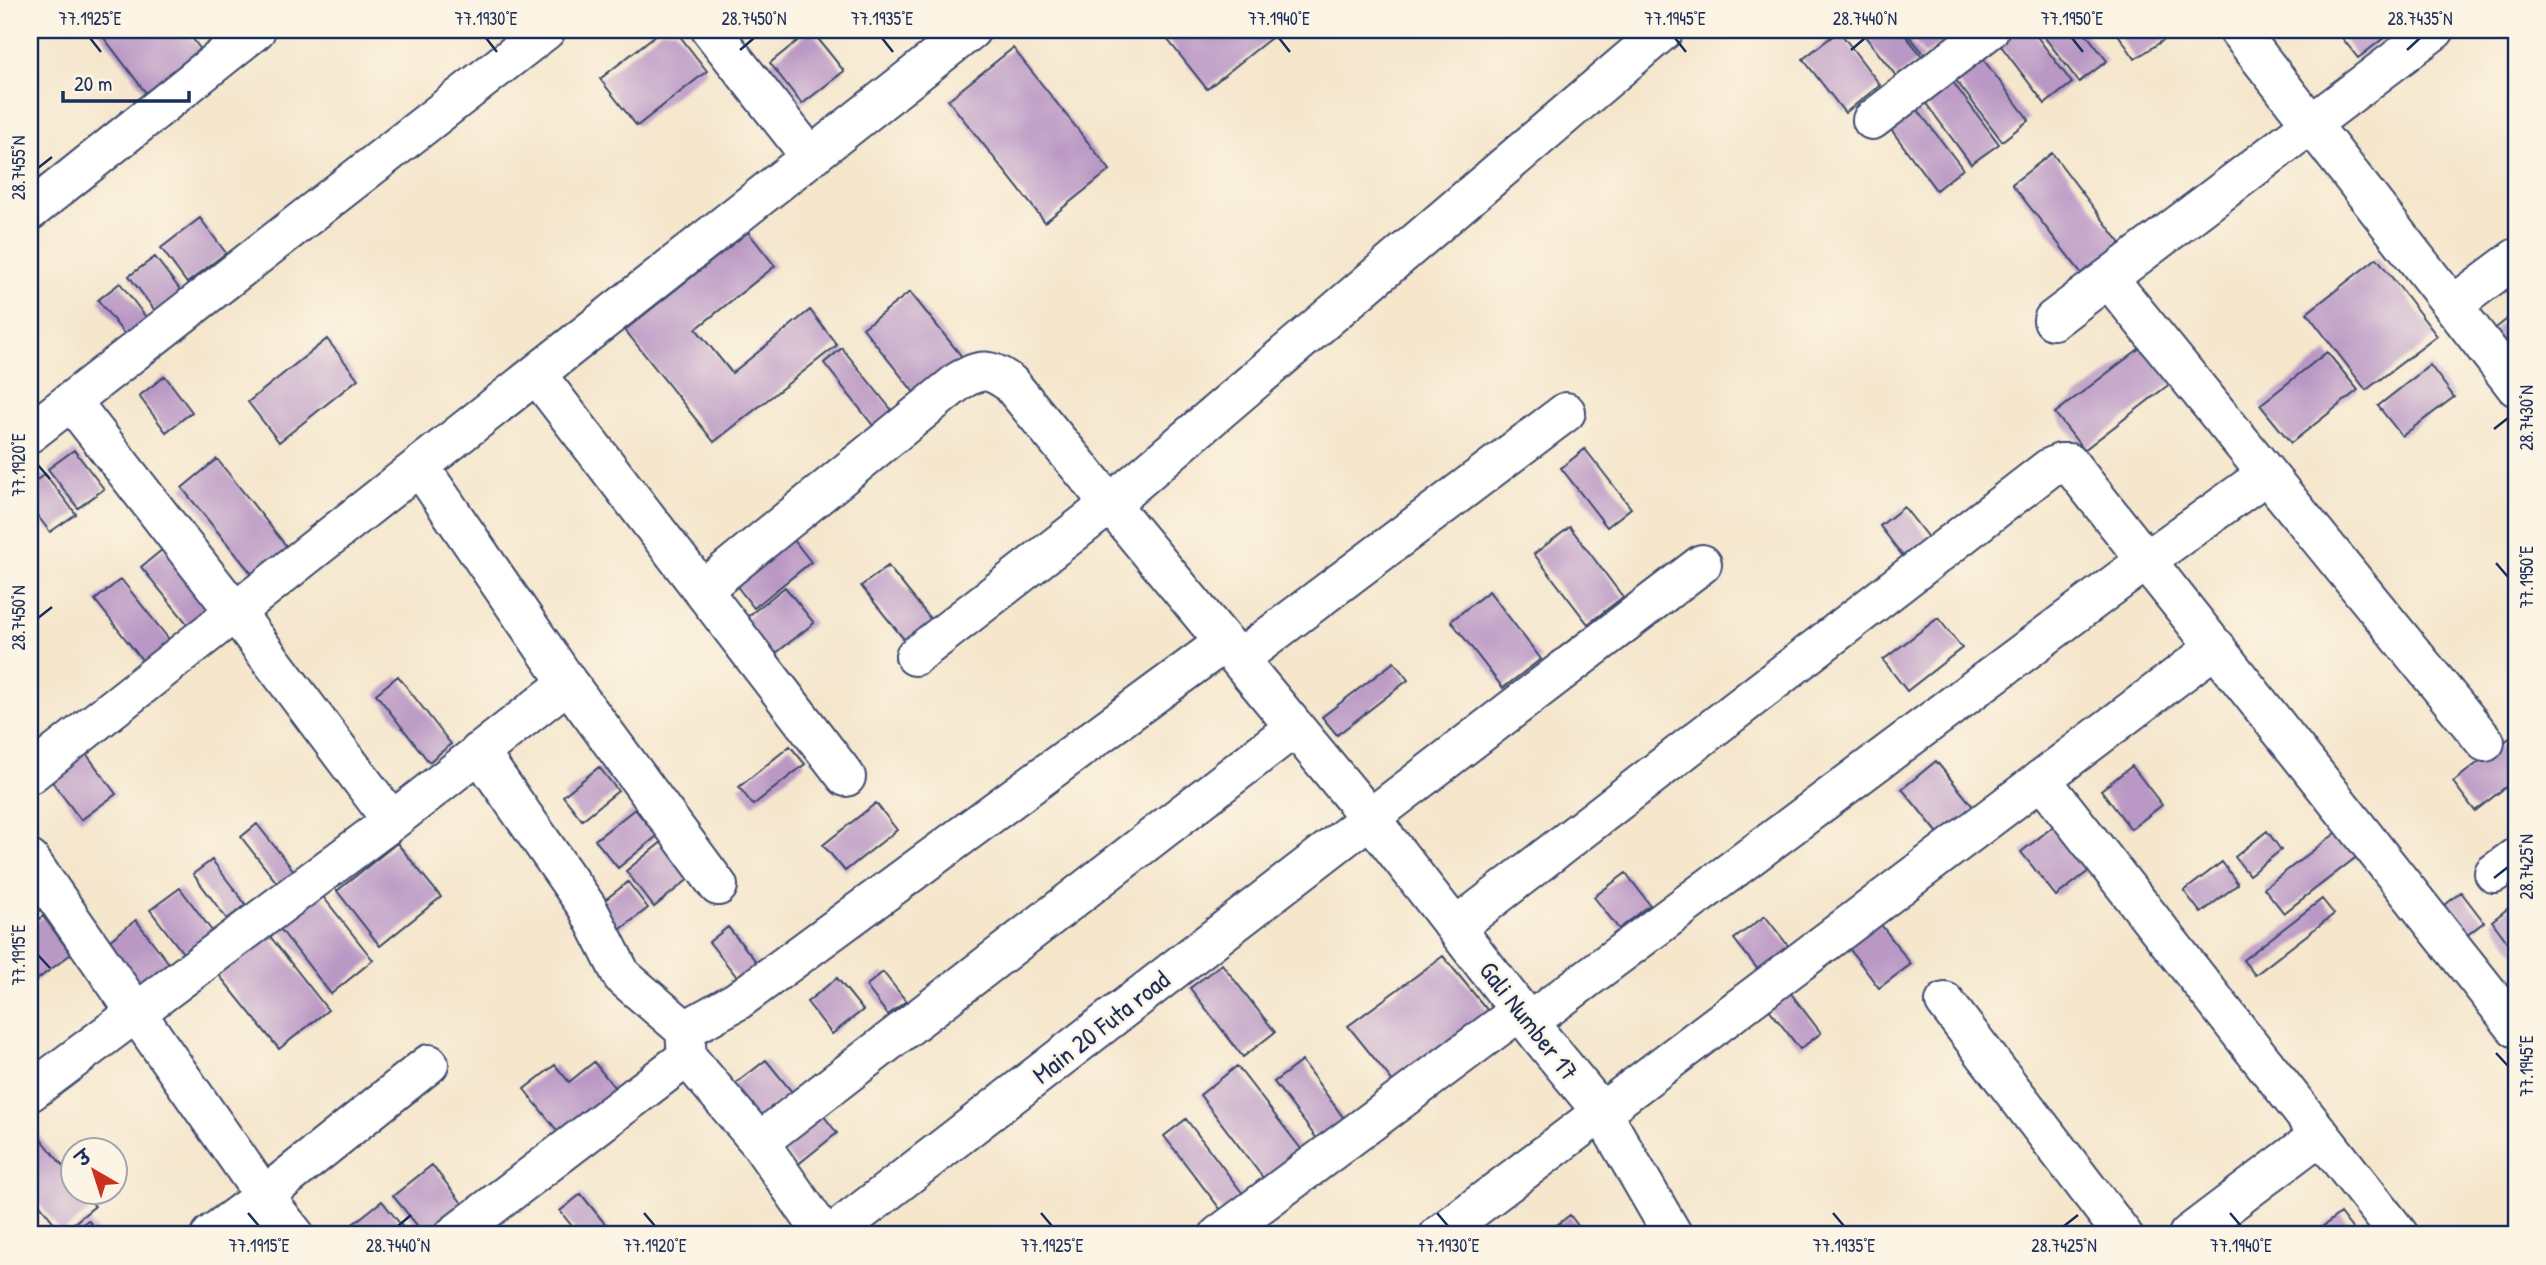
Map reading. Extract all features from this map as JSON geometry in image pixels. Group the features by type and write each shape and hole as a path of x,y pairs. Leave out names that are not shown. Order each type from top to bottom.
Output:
{"street":[{"path":"30,211 257,30"},
{"path":"30,433 546,30"},
{"path":"711,30 810,156"},
{"path":"30,774 971,30"},
{"path":"915,656 1109,505 1664,30"},
{"path":"1872,120 1989,30"},
{"path":"2238,30 2516,387"},
{"path":"2053,320 2435,30"},
{"path":"2453,305 2516,258"},
{"path":"2108,278 2485,742"},
{"name":"Gali Number 17","path":"702,590 959,381 983,370 994,372 1010,383 1370,818 1601,1111 1673,1235"},
{"path":"537,375 846,777"},
{"path":"71,401 235,612 392,821"},
{"path":"453,1235 737,1001 1566,412"},
{"path":"1456,928 2049,468 2060,463 2069,463 2516,1028"},
{"path":"420,467 568,682 718,886"},
{"path":"1219,1235 2267,474"},
{"name":"Main 20 Futa road","path":"831,1235 1702,564"},
{"path":"1439,1235 2216,647"},
{"path":"30,1092 392,821 568,682"},
{"path":"759,1142 1295,727"},
{"path":"479,752 587,906 622,976 686,1043 824,1235"},
{"path":"2041,779 2399,1235"},
{"path":"30,860 264,1196 295,1235"},
{"path":"1945,1002 2123,1235"},
{"path":"211,1235 264,1196 429,1063"},
{"path":"2188,1235 2320,1135"}],"building":[{"path":"98,30 186,30 208,59 153,102"},
{"path":"662,30 675,30 707,71 637,126 600,79"},
{"path":"811,30 844,71 802,104 770,63"},
{"path":"1160,30 1281,30 1207,89"},
{"path":"1860,30 1901,30 1923,57 1897,77"},
{"path":"1904,30 1946,30 1950,36 1925,55"},
{"path":"1998,30 2032,30 2072,83 2045,104 1992,34"},
{"path":"2039,30 2083,30 2107,61 2079,82"},
{"path":"2115,30 2179,30 2135,59"},
{"path":"2336,30 2394,30 2358,58"},
{"path":"1839,31 1880,85 1845,113 1803,59"},
{"path":"1013,48 1110,170 1045,222 948,100"},
{"path":"1976,50 2029,120 2002,141 1949,71"},
{"path":"1946,73 1999,144 1971,164 1919,94"},
{"path":"1910,100 1963,169 1936,190 1884,120"},
{"path":"2052,153 2125,249 2086,279 2012,184"},
{"path":"200,218 226,253 187,283 161,248"},
{"path":"748,232 775,266 696,329 732,373 810,310 837,345 714,442 625,330"},
{"path":"155,257 182,292 156,312 129,276"},
{"path":"2377,258 2437,336 2366,390 2307,313"},
{"path":"120,283 148,320 126,336 98,300"},
{"path":"910,292 963,358 916,395 863,328"},
{"path":"2516,312 2516,364 2487,335"},
{"path":"327,339 358,379 279,442 248,402"},
{"path":"2148,342 2176,379 2084,450 2055,413"},
{"path":"842,348 894,413 875,428 824,363"},
{"path":"2327,352 2358,390 2291,443 2260,405"},
{"path":"2430,365 2454,397 2402,436 2378,406"},
{"path":"165,376 192,412 166,432 139,396"},
{"path":"1585,449 1631,508 1607,527 1561,468"},
{"path":"74,450 104,489 78,508 48,469"},
{"path":"217,459 295,557 260,584 182,488"},
{"path":"45,474 76,514 50,532 30,506 30,485"},
{"path":"1904,507 1937,549 1912,568 1880,526"},
{"path":"1570,527 1623,597 1588,624 1534,554"},
{"path":"786,530 811,562 754,608 729,576"},
{"path":"168,545 216,606 189,626 141,567"},
{"path":"888,566 937,627 911,648 861,586"},
{"path":"121,579 172,643 146,665 95,600"},
{"path":"785,587 814,623 771,657 742,621"},
{"path":"1489,591 1541,659 1503,688 1451,621"},
{"path":"1938,618 1962,648 1907,691 1883,660"},
{"path":"1394,662 1408,680 1337,735 1322,717"},
{"path":"398,676 451,744 429,762 376,694"},
{"path":"2516,733 2516,779 2475,811 2453,782"},
{"path":"79,744 116,794 81,820 44,771"},
{"path":"790,746 805,764 753,805 739,787"},
{"path":"1936,761 1975,809 1941,837 1902,789"},
{"path":"2132,766 2162,805 2131,829 2101,790"},
{"path":"599,767 618,791 582,820 563,796"},
{"path":"876,803 897,830 845,871 823,845"},
{"path":"635,809 657,836 618,868 595,840"},
{"path":"257,824 297,875 281,888 241,837"},
{"path":"2055,825 2090,870 2056,896 2021,852"},
{"path":"2340,830 2359,855 2284,913 2264,888"},
{"path":"2267,831 2281,850 2249,875 2235,857"},
{"path":"663,841 691,877 654,907 626,871"},
{"path":"397,843 441,897 380,946 337,891"},
{"path":"212,860 246,905 227,919 193,874"},
{"path":"2222,862 2238,884 2201,913 2184,891"},
{"path":"1626,873 1650,905 1619,929 1594,897"},
{"path":"628,882 648,908 617,932 596,907"},
{"path":"180,888 212,931 183,953 150,910"},
{"path":"317,889 373,960 331,994 274,921"},
{"path":"2461,892 2484,922 2462,939 2439,910"},
{"path":"2322,899 2334,914 2255,975 2243,960"},
{"path":"2516,902 2516,954 2492,921"},
{"path":"43,916 71,954 30,985 30,926"},
{"path":"1765,916 1793,952 1763,976 1734,939"},
{"path":"1876,918 1911,964 1879,988 1845,943"},
{"path":"136,920 170,965 139,988 105,944"},
{"path":"728,927 764,971 745,987 709,942"},
{"path":"269,935 328,1010 279,1049 219,975"},
{"path":"1443,956 1498,1023 1402,1093 1348,1026"},
{"path":"1222,964 1275,1032 1243,1057 1190,988"},
{"path":"883,972 906,1001 888,1015 866,986"},
{"path":"837,978 863,1010 832,1034 807,1002"},
{"path":"1786,987 1821,1033 1800,1049 1765,1004"},
{"path":"766,1060 792,1092 756,1120 730,1088"},
{"path":"1302,1061 1348,1124 1324,1148 1274,1082"},
{"path":"594,1062 619,1093 563,1138 524,1089 555,1065 569,1082"},
{"path":"1237,1066 1305,1154 1267,1183 1200,1095"},
{"path":"815,1105 837,1133 796,1166 774,1138"},
{"path":"1186,1119 1253,1207 1231,1223 1164,1136"},
{"path":"35,1131 60,1162 60,1206 95,1206 62,1233 30,1192 30,1136"},
{"path":"432,1165 469,1212 440,1235 425,1235 393,1196"},
{"path":"581,1194 614,1235 579,1235 560,1211"},
{"path":"382,1201 409,1235 339,1235"},
{"path":"2340,1213 2357,1235 2312,1235"},
{"path":"1570,1215 1585,1235 1552,1235 1549,1231"},
{"path":"88,1220 101,1235 68,1235"}]}
